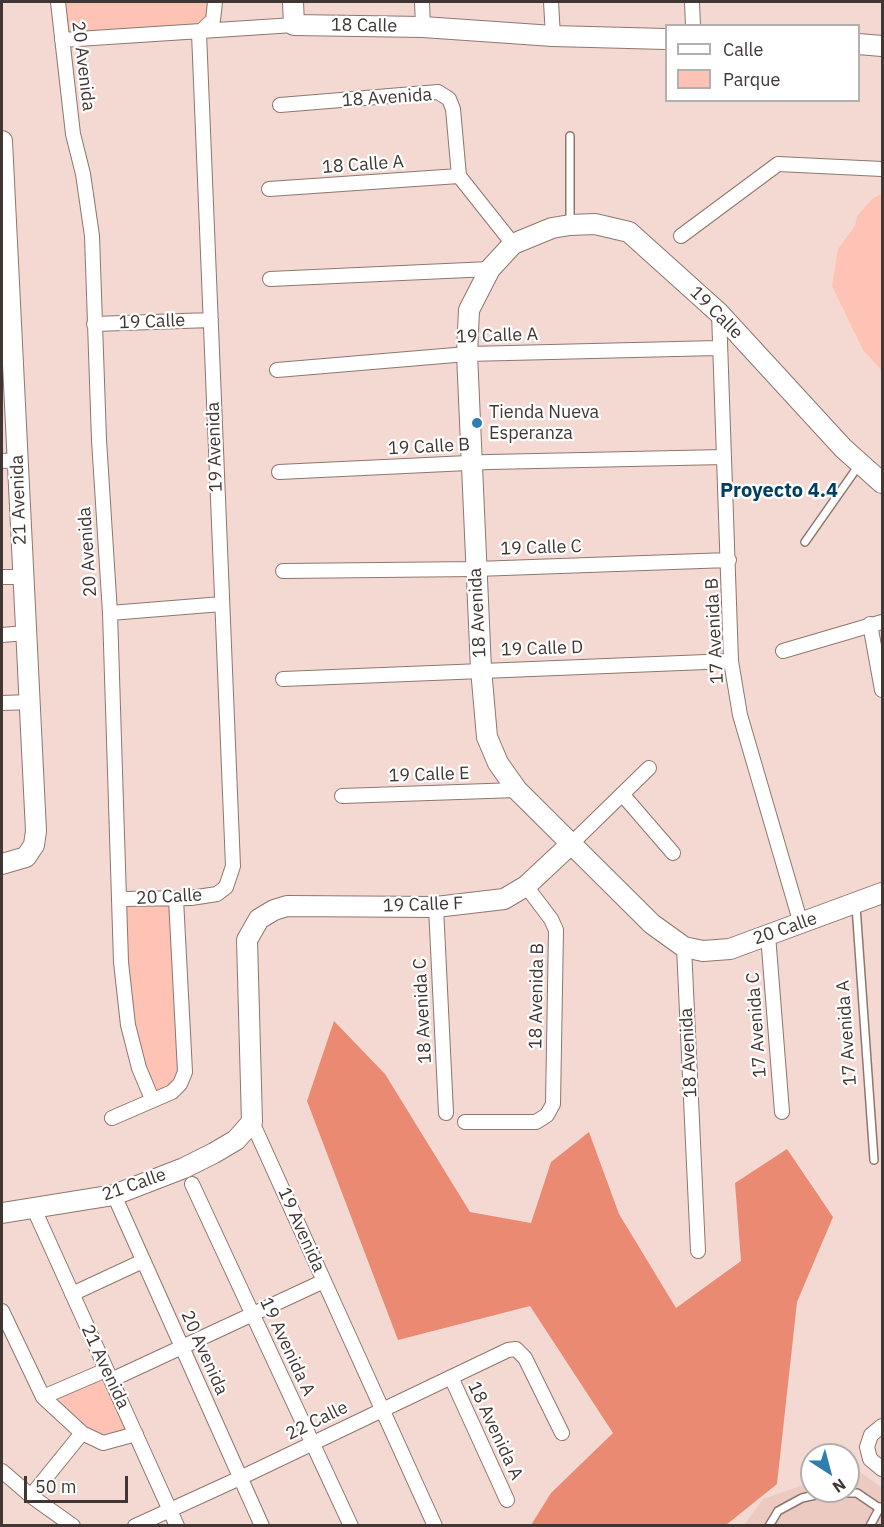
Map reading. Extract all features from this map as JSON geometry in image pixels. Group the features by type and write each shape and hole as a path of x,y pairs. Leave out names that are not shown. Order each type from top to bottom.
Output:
{"street":[{"name":"20 Avenida","path":"58,2 73,134 83,174 92,236 94,324 110,613 121,962 128,1024 139,1068 153,1099"},
{"path":"199,33 213,20 215,2"},
{"path":"292,2 294,26"},
{"path":"422,2 423,27"},
{"path":"551,2 553,36"},
{"path":"692,2 693,24"},
{"name":"18 Calle","path":"62,40 294,26 423,27 553,36 665,39"},
{"name":"19 Avenida","path":"199,33 233,867 226,887 218,894"},
{"path":"860,45 882,46"},
{"name":"18 Avenida","path":"280,105 438,92 449,99 453,109 459,177"},
{"name":"21 Avenida","path":"2,141 10,460 32,702 36,831 34,845 26,856 2,864"},
{"path":"681,236 778,164 882,169"},
{"path":"459,177 513,244"},
{"name":"18 Calle A","path":"269,189 459,177"},
{"name":"19 Calle","path":"513,244 552,228 570,225 595,224 629,232 719,313 860,463 882,483"},
{"name":"18 Avenida","path":"513,244 490,268 469,310 466,354 481,669 487,737 498,763 517,790 652,924 684,947 698,1251"},
{"path":"270,279 490,268"},
{"name":"17 Avenida B","path":"719,313 718,348 729,560 731,661 740,715 801,924"},
{"name":"19 Calle","path":"94,324 210,320"},
{"name":"19 Calle A","path":"277,370 466,354 718,348"},
{"name":"19 Calle B","path":"279,472 472,463 724,458"},
{"name":"19 Calle C","path":"283,571 476,569 729,560"},
{"path":"2,577 21,577"},
{"path":"110,613 222,604"},
{"path":"783,651 876,623 882,690"},
{"path":"2,635 26,633"},
{"name":"19 Calle D","path":"283,679 481,669 731,661"},
{"path":"2,703 32,702"},
{"path":"571,844 649,768"},
{"name":"19 Calle E","path":"342,796 517,790"},
{"path":"622,794 674,853"},
{"name":"19 Calle F","path":"259,919 274,910 287,906 436,907 504,900 526,886 571,844"},
{"name":"18 Avenida B","path":"465,1122 536,1122 547,1115 553,1104 556,930 551,918 526,886"},
{"name":"20 Calle","path":"684,947 703,951 730,949 882,893"},
{"name":"20 Calle","path":"120,899 176,899 218,894"},
{"path":"112,1118 172,1092 180,1084 185,1072 176,899"},
{"name":"18 Avenida C","path":"436,907 447,1113"},
{"name":"19 Avenida","path":"259,919 247,940 252,1122 435,1526"},
{"name":"17 Avenida C","path":"768,935 782,1112"},
{"name":"21 Calle","path":"2,1213 114,1195 184,1168 214,1153 236,1140 252,1122"},
{"name":"19 Avenida A","path":"192,1184 351,1526"},
{"name":"20 Avenida","path":"114,1195 262,1526"},
{"name":"21 Avenida","path":"34,1209 177,1526"},
{"path":"72,1294 143,1262"},
{"path":"42,1397 183,1348 324,1281"},
{"path":"2,1311 7,1335 42,1397 82,1433 103,1443 136,1434"},
{"name":"22 Calle","path":"135,1526 516,1348 525,1358 562,1433"},
{"name":"18 Avenida A","path":"451,1377 507,1500"},
{"path":"882,1426 871,1435 867,1447 870,1459 882,1469"},
{"path":"31,1496 82,1433"},
{"path":"2,1471 31,1496 73,1526"}],"lane":[{"path":"570,136 570,225"},
{"path":"806,542 860,463"},
{"name":"17 Avenida A","path":"856,904 874,1160"},
{"path":"770,1526 778,1511 802,1498 825,1493 857,1493 881,1507 870,1526"}],"shaded area":[{"path":"334,1021 385,1074 470,1212 531,1223 551,1162 589,1132 619,1214 676,1308 741,1261 735,1183 787,1149 833,1217 797,1302 777,1484 726,1525 531,1525 551,1493 613,1433 530,1306 398,1340 307,1101"},
{"path":"860,1472 882,1488 882,1525 743,1526 763,1499 800,1486 800,1503 860,1503"}],"green space":[{"path":"58,2 215,2 199,33 62,40"},
{"path":"882,194 882,371 863,350 832,286 838,249 855,226 857,216 873,198"},
{"path":"120,899 176,899 185,1072 152,1099 139,1068"},
{"path":"106,1370 136,1434 103,1443 43,1397"}],"place":[{"name":"Tienda Nueva Esperanza","path":"477,423"}],"district":[{"name":"Proyecto 4.4","path":"779,491"}]}
